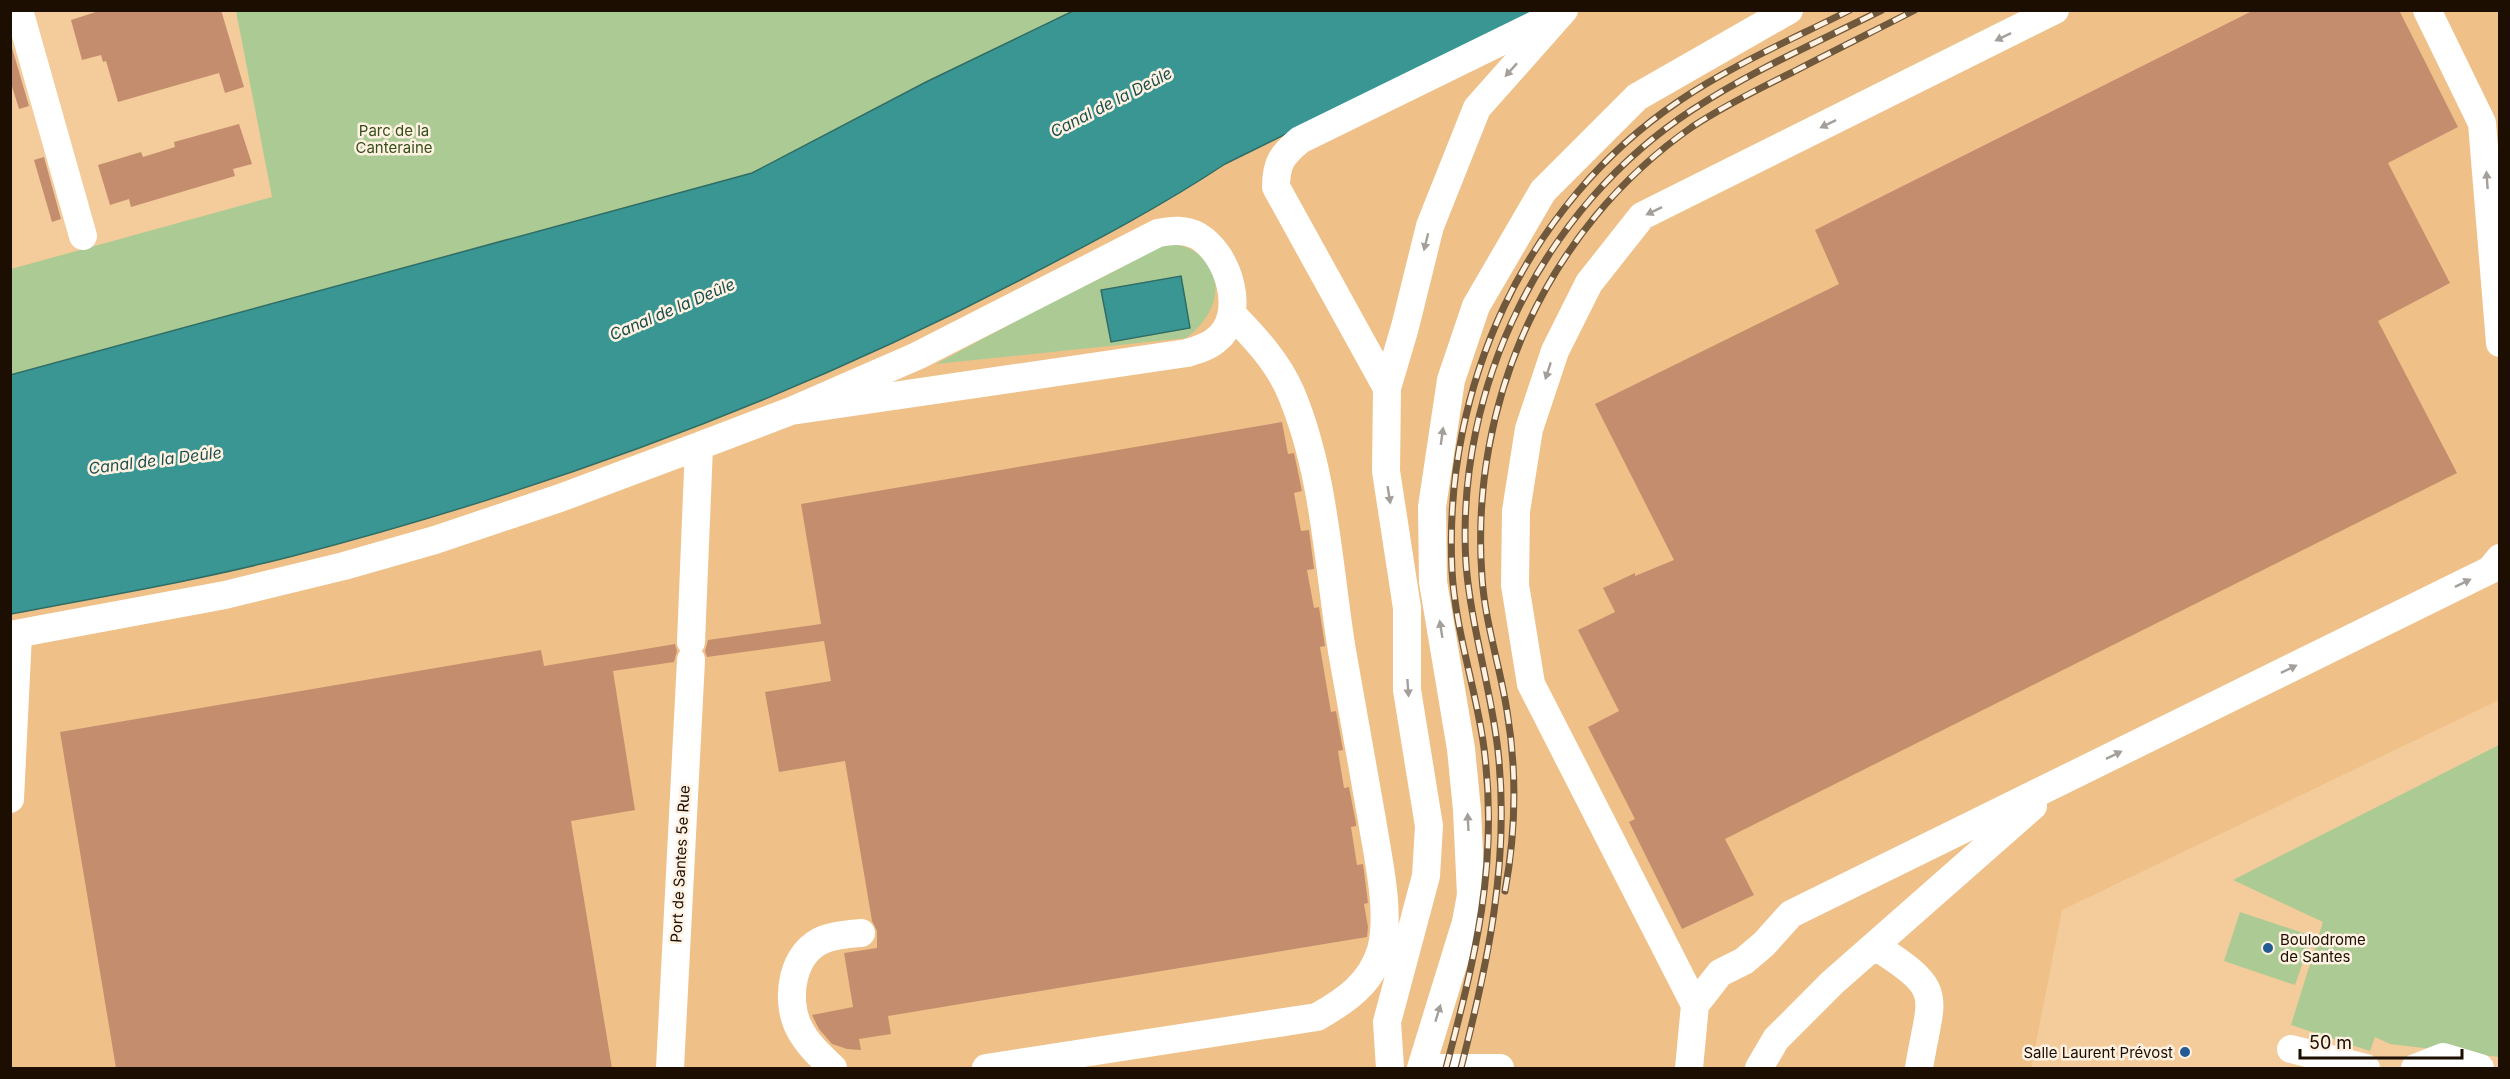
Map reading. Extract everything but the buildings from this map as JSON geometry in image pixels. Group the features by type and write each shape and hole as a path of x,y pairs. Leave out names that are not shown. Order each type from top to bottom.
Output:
{"street":[{"path":"19,10 83,236"},
{"path":"1390,1068 1387,1022 1423,887 1429,826 1407,690 1407,608 1386,471 1387,388 1430,226 1477,108 1564,10"},
{"path":"1387,388 1276,187 1276,173 1283,154 1300,140 1564,10"},
{"path":"1500,1068 1421,1068 1466,922 1471,895 1467,810 1461,749 1433,582 1432,507 1450,380 1476,306 1544,190 1637,97 1789,10"},
{"path":"1689,1068 1695,1005 1531,684 1515,585 1516,511 1529,429 1555,351 1589,283 1642,216 2055,10"},
{"path":"2427,10 2482,123 2499,342"},
{"path":"10,799 14,634 225,595 355,563 435,540 560,498 791,411 917,356 1140,240 1166,231 1184,231 1208,244 1218,257 1232,294 1232,314 1227,328 1217,340 1203,348 791,411"},
{"path":"986,1068 1317,1017 1349,998 1369,975 1380,953 1385,917 1378,857 1342,649 1316,478 1291,393 1280,372 1260,344 1232,314"},
{"name":"Port de Santes 5e Rue","path":"670,1068 699,446"},
{"path":"1695,1005 1720,973 1744,961 1764,944 1791,914 2490,570 2499,558"},
{"path":"1759,1068 1776,1039 1833,982 2061,781"},
{"path":"834,1068 814,1050 798,1026 792,1000 793,978 802,958 813,945 825,938 861,933"},
{"path":"1875,946 1909,967 1926,988 1931,1001 1931,1015 1919,1068"},
{"path":"2291,1049 2366,1068"},
{"path":"2415,1068 2443,1057 2481,1068"}],"shaded area":[{"path":"1229,11 2499,11 2499,700 2062,910 2031,1068 11,1068 11,454"}],"green space":[{"name":"Parc de la Canteraine","path":"236,11 1073,11 926,82 752,173 11,375 11,269 272,197"},
{"path":"1172,243 1189,248 1208,264 1215,286 1211,309 1204,320 1186,338 936,364 1156,246"},
{"path":"2499,745 2499,1057 2390,1044 2375,1037 2370,1051 2291,1025 2323,922 2233,880"},
{"name":"Boulodrome de Santes","path":"2240,912 2312,936 2295,985 2224,961"}],"water":[{"name":"Canal de la Deûle","path":"1073,11 1536,11 1225,164 1127,223 1026,277 849,363 759,401 575,471 388,530 223,573 11,614 10,375 752,173 926,82"},
{"path":"1181,276 1190,328 1111,342 1101,290"}],"railway":[{"path":"1446,1068 1475,949 1482,910 1488,831 1488,791 1484,748 1457,615 1452,570 1453,502 1462,434 1479,369 1504,306 1537,247 1577,192 1625,144 1699,88 1741,64 1850,10"},
{"path":"1461,1068 1488,950 1499,872 1501,832 1501,792 1495,727 1472,611 1466,564 1466,497 1476,432 1493,368 1519,307 1552,250 1592,197 1639,150 1692,110 1738,82 1882,10"},
{"path":"1505,891 1513,824 1514,778 1504,694 1484,594 1481,512 1489,447 1504,384 1528,324 1558,268 1596,215 1641,168 1692,127 1716,112 1915,10"}],"place":[{"name":"Boulodrome de Santes","path":"2268,948"},
{"name":"Salle Laurent Prévost","path":"2185,1052"}]}
